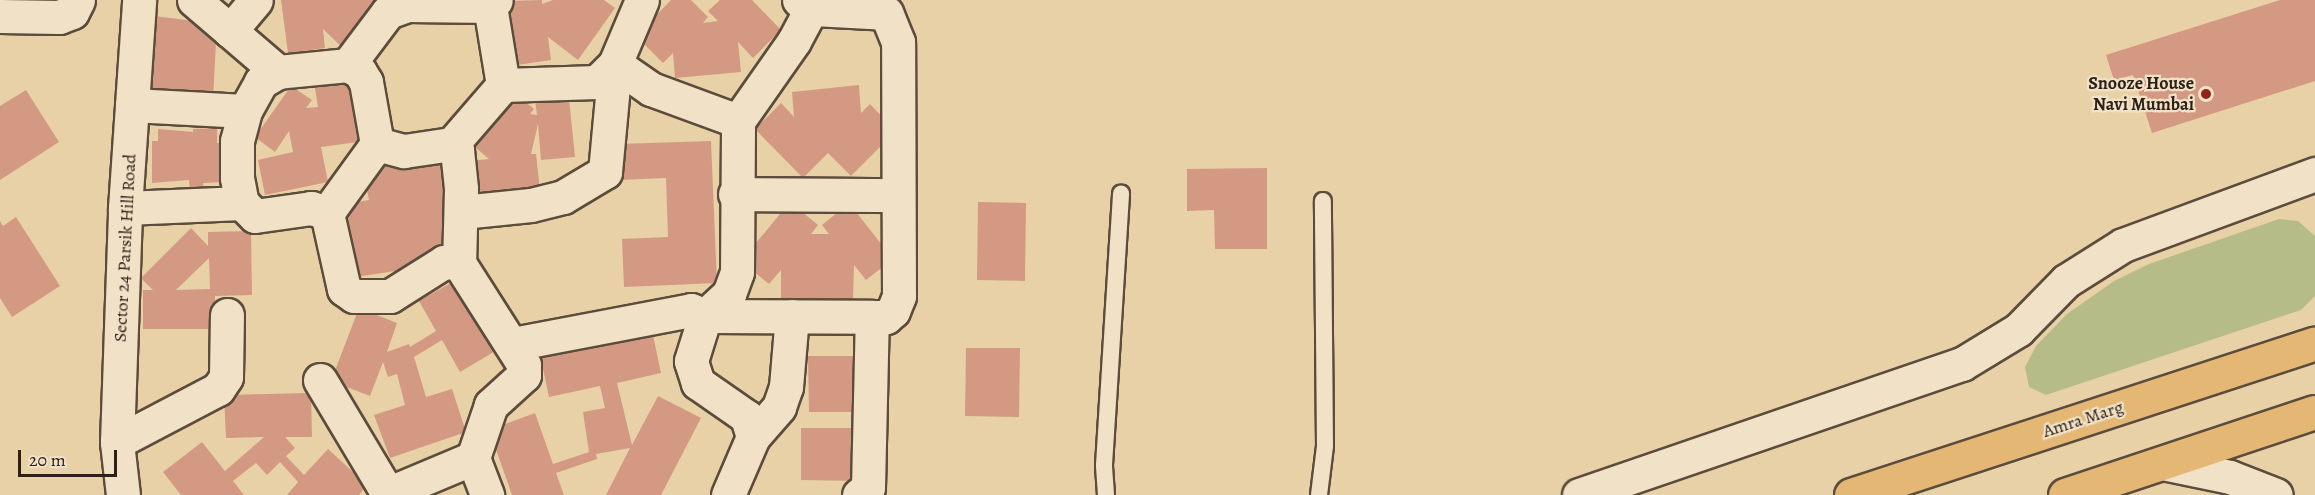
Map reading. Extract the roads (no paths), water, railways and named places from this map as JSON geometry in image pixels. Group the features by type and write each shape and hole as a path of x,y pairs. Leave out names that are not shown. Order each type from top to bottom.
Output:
{"highway":[{"name":"Amra Marg","path":"1851,495 2315,343"},
{"path":"2065,495 2315,412"}],"street":[{"path":"0,16 59,17 72,12 78,0"},
{"name":"Sector 24 Parsik Hill Road","path":"123,495 117,442 125,208 139,0"},
{"path":"194,0 278,72"},
{"path":"230,31 256,0"},
{"path":"462,212 531,205 563,197 605,172 615,64 642,0"},
{"path":"348,65 388,12 406,3 493,3 503,85"},
{"path":"513,344 691,310 705,315 872,317 886,316 893,311 899,296 896,195 898,42 892,24 885,13 805,4 794,41 738,121 735,194 739,239 737,272 729,294 705,315 691,361 698,383 747,417 753,436"},
{"path":"377,144 404,151 452,144 503,85 597,81 615,64"},
{"path":"615,64 651,89 738,121"},
{"path":"327,213 311,208 255,216 242,203 237,178 237,141 245,111 261,82 278,72 348,65 360,72 366,82 377,144 327,213 344,289 354,296 390,296 444,262 459,263"},
{"path":"132,105 245,111"},
{"path":"452,144 457,150 462,212 459,263 513,344 524,375 490,405 474,458 488,495"},
{"path":"1579,495 1962,364 2018,330 2066,281 2123,245 2315,174"},
{"path":"735,194 896,195"},
{"path":"125,208 242,203"},
{"path":"117,442 218,389 226,377 227,315"},
{"path":"728,495 753,436 778,407 786,387 792,316"},
{"path":"859,495 868,488 872,317"},
{"path":"320,380 386,494 474,458"},
{"path":"2163,463 2230,477 2276,495"}],"lane":[{"path":"1106,495 1121,194"},
{"path":"1318,495 1325,446 1323,201"}],"place":[{"name":"Snooze House Navi Mumbai","path":"2206,94"}]}
